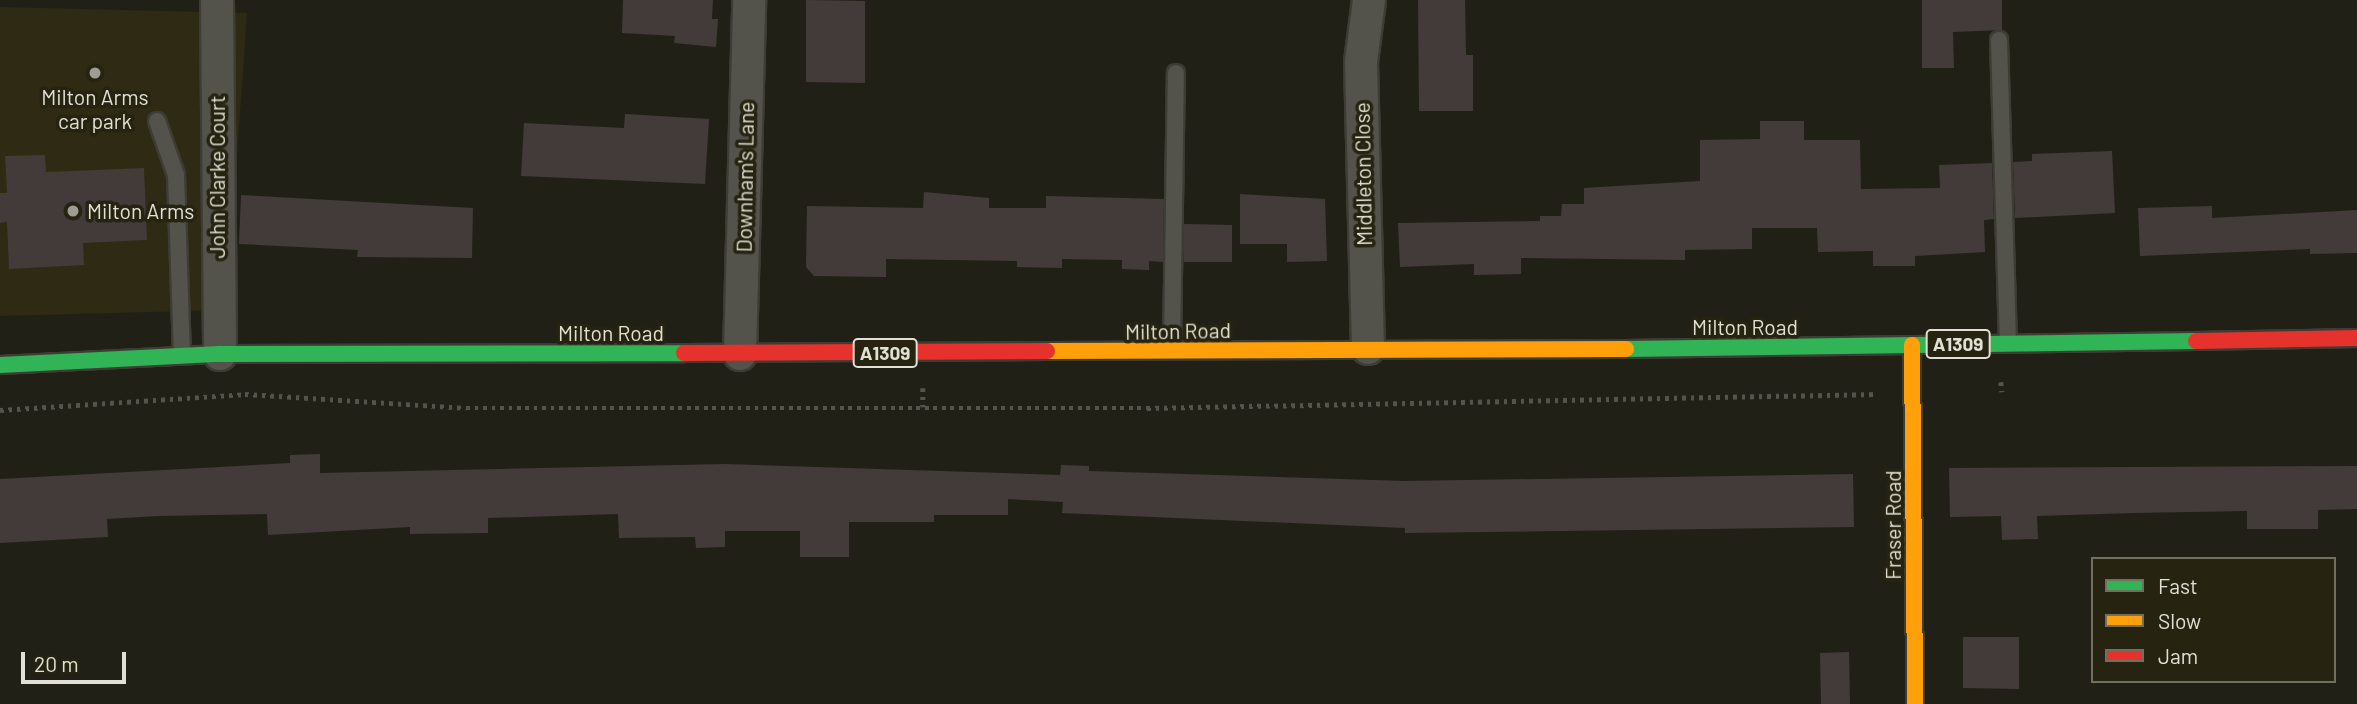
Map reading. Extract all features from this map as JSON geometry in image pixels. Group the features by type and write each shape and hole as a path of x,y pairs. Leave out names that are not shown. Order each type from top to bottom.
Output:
{"main road":[{"name":"Milton Road","path":"0,365 220,354 1172,352 2357,338"},
{"name":"Fraser Road","path":"1912,345 1915,704"}],"street":[{"name":"John Clarke Court","path":"217,0 220,354"},
{"name":"Downham's Lane","path":"740,354 749,0"},
{"name":"Middleton Close","path":"1368,348 1361,62 1369,0"}],"lane":[{"path":"1999,40 2008,343"},
{"path":"1172,352 1176,73"},
{"path":"157,121 176,175 182,356"}],"path":[{"path":"0,410 245,394 466,408 1147,408 1914,394"}],"shaded area":[{"path":"0,7 247,13 226,310 0,316"}],"building":[{"path":"623,0 713,0 712,19 718,19 716,47 674,43 675,36 622,33"},
{"path":"806,0 865,1 865,83 806,82"},
{"path":"1418,0 1465,0 1466,55 1473,55 1473,111 1419,111"},
{"path":"1922,0 2002,0 2002,30 1953,32 1954,68 1922,68"},
{"path":"625,114 709,119 705,184 521,176 524,123 624,128"},
{"path":"1760,121 1804,121 1804,140 1860,140 1861,189 1940,188 1939,165 1992,163 1994,219 1984,220 1985,252 1915,256 1915,266 1873,266 1873,251 1818,252 1817,228 1752,228 1752,249 1685,250 1685,260 1521,258 1521,274 1474,275 1474,264 1400,267 1398,223 1540,221 1540,216 1561,216 1562,204 1584,204 1584,188 1700,181 1700,140 1760,139"},
{"path":"2112,151 2115,213 2015,218 2013,162 2032,161 2032,154"},
{"name":"Milton Arms","path":"45,155 46,172 144,168 147,240 83,243 84,265 9,269 7,222 0,223 0,193 7,193 5,156"},
{"path":"924,192 989,198 989,208 1046,208 1046,196 1164,199 1163,262 1149,261 1149,270 1122,269 1122,260 1062,259 1062,268 1017,267 1017,261 886,259 886,277 814,276 806,267 807,206 923,208"},
{"path":"1240,194 1325,199 1327,261 1287,262 1287,244 1240,244"},
{"path":"241,195 473,208 472,258 357,257 358,250 239,244"},
{"path":"2212,206 2212,218 2357,210 2357,253 2310,254 2310,249 2140,256 2138,208"},
{"path":"1184,224 1232,225 1232,262 1184,262"},
{"path":"320,454 320,473 725,464 1060,475 1061,465 1089,466 1089,471 1405,481 1853,474 1854,527 1405,533 1405,528 1062,513 1063,502 1008,499 1008,515 934,515 934,522 849,522 849,557 800,557 800,531 725,531 725,547 696,548 695,537 619,538 618,514 488,518 488,533 410,534 410,527 268,535 267,514 158,516 107,519 108,537 0,543 0,479 290,463 290,455"},
{"path":"2357,466 2357,509 2318,510 2318,529 2247,529 2247,511 2037,516 2038,539 2002,540 2001,516 1950,517 1949,468"},
{"path":"1963,637 2019,637 2019,689 1963,688"},
{"path":"1849,652 1850,704 1821,704 1820,653"}],"traffic: fast":[{"path":"1626,349 2196,341"},
{"path":"0,365 220,354 684,353"}],"traffic: slow":[{"path":"1912,345 1915,704"},
{"path":"1047,351 1626,349"}],"traffic: jam":[{"path":"2196,341 2357,338"},
{"path":"684,353 1047,351"}],"place":[{"name":"Milton Arms car park","path":"95,73"},
{"name":"Milton Arms","path":"73,211"}]}
